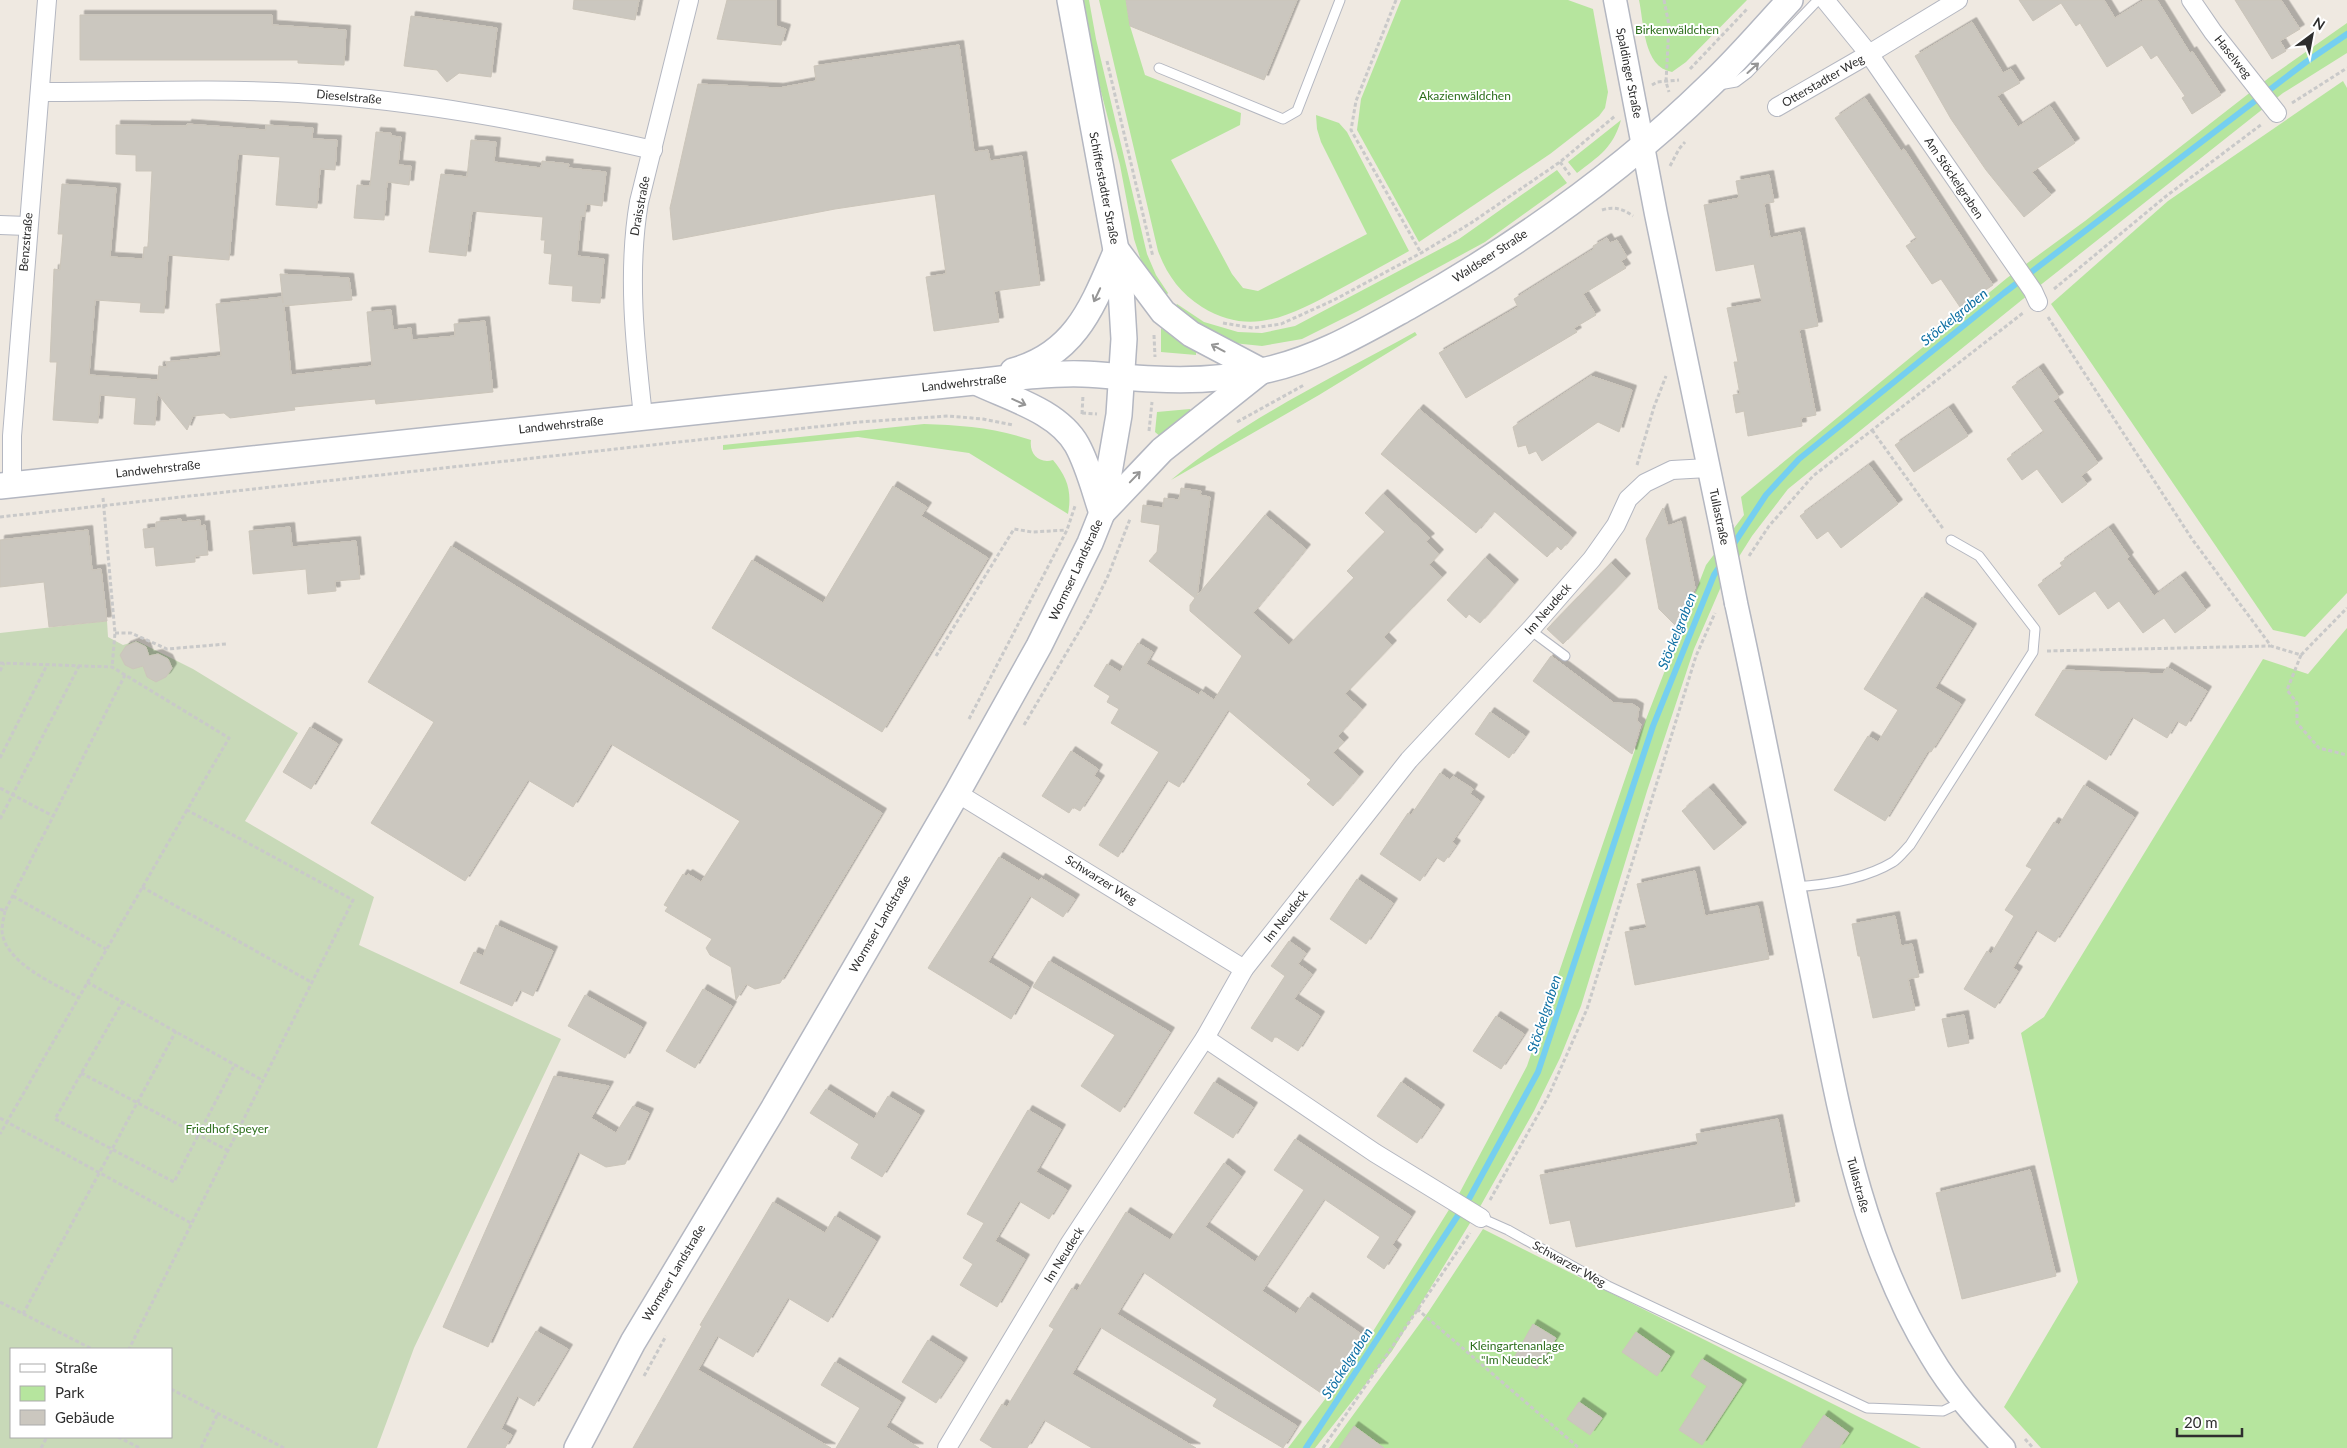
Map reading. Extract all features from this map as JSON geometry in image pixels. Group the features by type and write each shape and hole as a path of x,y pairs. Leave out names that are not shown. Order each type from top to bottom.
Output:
{"main road":[{"name":"Schifferstadter Straße","path":"1070,0 1116,250 1124,331 1122,377"},
{"name":"Waldseer Straße","path":"1122,377 1189,379 1230,376 1261,371 1315,356 1359,335 1436,291 1584,193 1676,117 1709,86 1790,0"},
{"path":"974,382 1032,408 1065,431 1077,444 1092,480 1102,513 1162,450 1261,371 1191,334 1163,312 1116,250"},
{"path":"974,382 1018,370 1045,357 1077,331 1090,312 1116,250"},
{"name":"Landwehrstraße","path":"6,485 974,382 1059,374 1122,377"},
{"name":"Wormser Landstraße","path":"577,1448 633,1342 772,1111 958,793 1052,622 1102,513 1119,415 1122,377"}],"street":[{"name":"Benzstraße","path":"6,485 12,436 47,0"},
{"name":"Draisstraße","path":"643,416 634,308 632,257 634,232 639,202 689,0"},
{"name":"Spaldinger Straße","path":"1615,0 1642,147"},
{"name":"Otterstadter Weg","path":"1826,0 1869,54"},
{"name":"Otterstadter Weg","path":"1777,107 1958,0"},
{"name":"Haselweg","path":"2191,0 2213,32 2274,108"},
{"name":"Am Stöckelgraben","path":"1869,54 2035,297"},
{"name":"Dieselstraße","path":"40,92 297,92 375,99 491,115 653,150"},
{"name":"Tullastraße","path":"1642,147 1721,526 1726,606 1794,887 1845,1136 1866,1215 1884,1264 1904,1308 1931,1357 1962,1402 2012,1441"},
{"path":"0,225 28,226"},
{"name":"Im Neudeck","path":"947,1448 1070,1243 1205,1038 1244,969 1409,760 1530,630 1592,559 1616,525 1628,499 1645,483 1672,470 1708,468"},
{"name":"Schwarzer Weg","path":"958,793 1244,969"},
{"name":"Schwarzer Weg","path":"1205,1038 1375,1153 1478,1216"}],"lane":[{"path":"1159,68 1283,119 1298,111 1340,0"},
{"path":"1709,86 1736,82 1748,73 1818,0"},
{"path":"1794,887 1816,886 1866,874 1894,861 1910,845 2034,652 2035,629 1978,556 1951,540"},
{"path":"1530,630 1565,656"},
{"name":"Schwarzer Weg","path":"1478,1216 1508,1230 1617,1290 1867,1408 1943,1411 1962,1402"}],"path":[{"path":"1396,0 1356,101 1352,130 1421,253"},
{"path":"1664,0 1669,25 1666,82 1676,117"},
{"path":"1657,82 1678,82 1749,7"},
{"path":"1105,52 1154,261"},
{"path":"1217,320 1254,328 1292,321 1421,253 1471,223 1560,162 1618,114"},
{"path":"1669,169 1679,149 1688,139"},
{"path":"2035,297 2192,539 2271,646"},
{"path":"1628,499 1654,407 1669,368"},
{"path":"0,517 860,422 948,416 983,419 1020,428"},
{"path":"1872,430 1951,540"},
{"path":"102,475 103,506 115,633 112,667"},
{"path":"967,724 1067,530 1073,516 1076,499"},
{"path":"936,656 1014,528 1032,532 1067,530"},
{"path":"1323,1448 1478,1216 1548,1097 1587,1009 1696,656 1726,606"},
{"path":"2347,608 2302,655 2287,690 2297,703 2297,723 2319,748 2347,755"},
{"path":"115,633 131,633 167,650 226,644"},
{"path":"2034,652 2271,646 2302,655"},
{"path":"0,671 2,663 112,667 229,738 0,1134"},
{"path":"0,758 48,665"},
{"path":"0,819 79,666"},
{"path":"78,997 22,964 9,949 2,932 5,911 124,675"},
{"path":"0,788 53,816"},
{"path":"129,1348 352,900 187,810"},
{"path":"142,887 311,982"},
{"path":"13,896 106,949"},
{"path":"0,908 5,911"},
{"path":"87,982 262,1080"},
{"path":"123,1001 55,1119 174,1182 235,1064"},
{"path":"23,1314 98,1172 176,1031"},
{"path":"81,1073 227,1150"},
{"path":"0,1118 191,1223"},
{"path":"0,1302 88,1348"},
{"path":"1417,1310 1579,1448"},
{"path":"172,1390 284,1448"},
{"path":"201,1448 218,1413"},
{"path":"120,1438 140,1448"},
{"path":"2012,1441 2033,1448"}],"green space":[{"path":"1082,0 1089,0 1096,39 1147,254 1156,275 1168,293 1163,300 1145,273 1134,239 1120,165 1098,80"},
{"path":"1099,0 1126,0 1130,26 1145,75 1241,113 1240,125 1171,160 1232,274 1243,288 1258,291 1367,234 1321,142 1317,129 1316,115 1339,123 1347,132 1409,251 1305,307 1272,319 1255,322 1238,321 1220,316 1194,302 1175,283 1158,251"},
{"name":"Akazienwäldchen","path":"1401,0 1568,0 1593,9 1608,92 1605,108 1599,116 1550,154 1419,242 1357,130 1361,99"},
{"name":"Birkenwäldchen","path":"1639,0 1747,0 1686,62 1672,72 1662,68 1655,62 1650,53 1644,32"},
{"path":"2347,23 2347,53 2283,93 2023,299 1788,489 1752,536 1723,582 1694,649 1647,791 1581,1006 1560,1058 1534,1111 1481,1205 1392,1351 1315,1448 1288,1448 1357,1357 1460,1192 1527,1066 1641,732 1706,565 1744,515 1741,497 2007,278 2085,221 2270,77"},
{"path":"2343,81 2347,88 2347,593 2305,637 2273,630 2051,304 2168,201"},
{"path":"1621,120 1618,130 1609,145 1577,173 1568,162"},
{"path":"1557,170 1567,183 1485,242 1302,339 1262,346 1233,343 1172,311 1177,304 1204,322 1238,332 1262,333 1295,326 1459,239"},
{"path":"1161,328 1178,341 1196,350 1196,355 1161,352"},
{"path":"1415,332 1417,335 1319,395 1171,480 1199,458 1259,418"},
{"path":"1190,409 1190,417 1161,437 1155,432 1157,412"},
{"path":"924,424 978,428 1031,440 1033,454 1043,461 1053,460 1065,479 1069,492 1068,514 969,453 858,437 723,450 723,445"},
{"name":"Friedhof Speyer","path":"107,621 108,637 123,645 137,641 193,669 298,733 245,821 374,897 359,945 561,1039 414,1348 377,1448 0,1448 0,633"},
{"path":"2347,628 2347,1448 2041,1448 2004,1407 2078,1282 2021,1033 2044,1017 2263,659 2308,674"},
{"name":"Kleingartenanlage \"Im Neudeck\"","path":"1483,1229 1921,1448 1329,1448 1429,1311"}],"building":[{"path":"574,0 639,0 635,20 573,9"},
{"path":"727,0 776,0 776,26 786,29 781,45 717,39"},
{"path":"1126,0 1297,0 1264,80 1130,26"},
{"path":"2019,0 2104,0 2115,18 2144,0 2157,0 2190,53 2192,51 2221,95 2192,114 2182,98 2185,96 2157,55 2151,59 2142,45 2107,67 2080,23 2076,26 2061,3 2033,21"},
{"path":"2235,0 2281,0 2300,29 2280,41 2286,51 2272,59"},
{"path":"80,15 272,15 272,25 346,30 344,65 298,63 298,60 80,60"},
{"path":"411,16 497,28 491,77 459,73 447,82 437,70 404,66"},
{"path":"1972,22 2003,73 2011,69 2020,83 1997,96 2018,127 2050,106 2075,143 2032,172 2051,195 2024,217 1986,170 1951,119 1915,56"},
{"path":"959,45 974,152 988,150 990,161 1022,156 1040,285 994,291 999,322 934,331 926,277 946,274 935,194 835,209 673,240 670,208 698,84 779,88 816,81 814,66"},
{"path":"1865,98 1901,151 1904,149 1993,285 1960,307 1941,279 1932,284 1906,246 1917,239 1835,118"},
{"path":"187,124 266,130 266,125 313,128 312,139 337,140 335,170 320,169 317,208 276,205 280,157 238,154 229,260 168,255 164,313 140,312 141,303 95,300 89,375 158,380 159,366 167,367 166,362 221,356 216,304 282,297 283,303 280,274 349,278 352,300 284,306 291,375 372,366 367,312 391,310 393,330 411,328 412,340 455,336 454,324 485,321 493,392 376,404 375,399 294,407 295,410 230,418 224,413 193,416 187,430 157,393 155,425 134,424 136,398 100,395 98,423 53,420 57,362 50,362 54,269 60,270 63,234 58,234 62,184 116,188 110,257 143,259 144,247 148,247 152,171 136,171 136,155 116,154 116,125 187,126"},
{"path":"376,132 391,133 391,136 401,137 398,165 411,166 409,185 387,182 384,220 354,218 357,185 370,186"},
{"path":"471,140 496,142 494,162 541,168 542,161 569,164 568,168 606,172 602,206 586,204 585,216 581,216 577,256 604,259 600,303 572,301 573,286 549,284 552,254 544,253 545,240 541,240 543,217 472,211 466,256 429,252 441,174 467,177"},
{"path":"1769,175 1774,202 1764,204 1770,238 1800,232 1818,326 1799,330 1816,415 1801,418 1802,426 1748,436 1744,411 1736,413 1733,395 1740,394 1734,362 1738,362 1727,308 1762,302 1754,264 1716,271 1704,205 1739,198 1736,181"},
{"path":"1607,238 1610,243 1617,240 1627,257 1621,261 1626,268 1583,294 1596,315 1574,328 1577,332 1466,398 1439,353 1518,307 1514,299 1594,249 1593,246"},
{"path":"2039,368 2059,397 2053,401 2098,463 2081,476 2087,484 2062,503 2037,469 2022,480 2007,459 2044,432 2012,387"},
{"path":"1591,376 1632,390 1619,432 1598,422 1542,461 1536,451 1529,454 1526,445 1518,447 1513,427"},
{"path":"1949,408 1968,436 1914,472 1895,445"},
{"path":"1419,409 1572,537 1561,550 1557,546 1547,557 1494,511 1476,533 1381,454"},
{"path":"1869,465 1898,504 1841,548 1828,531 1817,539 1800,516"},
{"path":"893,486 927,507 921,516 988,558 882,732 712,628 752,560 823,603"},
{"path":"1181,488 1201,491 1200,495 1210,497 1197,596 1265,515 1306,549 1253,613 1289,645 1354,578 1347,571 1385,532 1365,513 1383,494 1430,538 1426,541 1439,554 1429,565 1442,577 1384,637 1392,645 1345,694 1362,709 1338,736 1344,742 1333,753 1359,776 1333,806 1307,784 1311,780 1228,710 1179,787 1167,780 1118,857 1099,845 1159,752 1111,723 1119,709 1107,702 1110,696 1094,686 1107,664 1120,672 1138,643 1153,652 1146,664 1199,695 1201,691 1214,700 1242,656 1190,611 1190,605 1195,598 1149,561 1157,552 1160,525 1141,522 1143,505 1163,508 1164,498 1179,500"},
{"path":"1663,508 1668,526 1681,521 1695,588 1676,626 1659,609 1646,539"},
{"path":"181,519 182,522 200,520 200,526 205,525 208,555 195,556 195,562 156,566 154,547 145,548 143,529 156,528 156,522"},
{"path":"290,527 292,547 356,541 360,579 335,581 336,591 308,594 306,569 253,574 249,531"},
{"path":"2109,528 2129,557 2127,559 2154,596 2181,576 2206,610 2175,633 2164,618 2143,633 2119,601 2108,609 2095,591 2059,615 2038,585 2063,567 2060,563"},
{"path":"88,530 92,570 101,569 107,621 49,627 44,582 0,587 0,540"},
{"path":"451,546 882,813 780,983 755,989 746,984 736,1000 731,967 710,955 706,948 712,939 665,911 668,907 664,905 683,874 686,876 688,874 701,882 740,821 611,744 573,807 528,780 465,881 371,823 434,722 368,682"},
{"path":"1485,558 1514,584 1480,623 1469,614 1466,618 1447,600"},
{"path":"1611,563 1626,578 1563,644 1547,629"},
{"path":"1922,597 1972,628 1935,688 1961,704 1931,752 1928,751 1885,821 1834,790 1868,736 1878,742 1898,710 1864,689"},
{"path":"136,642 146,647 149,656 158,654 168,659 172,668 166,677 156,682 147,677 143,666 133,669 125,665 120,655 126,646"},
{"path":"1551,656 1614,703 1632,704 1639,708 1637,721 1641,724 1632,754 1533,681"},
{"path":"2167,667 2207,691 2186,726 2177,721 2167,738 2132,717 2106,760 2035,715 2063,670 2163,674"},
{"path":"1490,712 1525,736 1509,758 1475,734"},
{"path":"310,727 338,744 311,789 283,772"},
{"path":"1071,751 1098,769 1094,776 1100,780 1080,811 1073,807 1069,813 1042,796"},
{"path":"1440,773 1450,780 1453,776 1473,789 1470,794 1480,801 1452,842 1456,845 1444,862 1436,857 1420,881 1380,854 1408,813 1411,815"},
{"path":"2084,785 2134,817 2055,942 2036,930 2013,968 2018,971 1995,1008 1964,989 1987,951 1991,954 2014,916 2005,910 2032,869 2026,866 2054,822 2059,825"},
{"path":"1709,788 1742,827 1714,850 1682,811"},
{"path":"999,857 1039,881 1041,878 1075,899 1063,917 1030,896 988,962 1029,987 1011,1019 928,968"},
{"path":"1695,871 1705,916 1758,906 1769,959 1635,985 1625,932 1647,928 1637,884"},
{"path":"1357,879 1393,903 1366,944 1330,919"},
{"path":"1895,916 1901,946 1912,944 1919,977 1908,979 1915,1010 1873,1018 1852,924"},
{"path":"496,925 553,951 533,996 520,990 512,1006 460,983 474,952 483,956"},
{"path":"1289,941 1306,953 1298,964 1312,974 1294,999 1320,1016 1298,1051 1275,1036 1272,1042 1251,1028 1285,976 1271,966"},
{"path":"1049,961 1170,1032 1120,1112 1081,1086 1115,1035 1033,987"},
{"path":"703,989 732,1006 695,1068 666,1051"},
{"path":"585,995 642,1027 625,1058 568,1026"},
{"path":"1964,1015 1969,1043 1948,1047 1942,1019"},
{"path":"1496,1016 1524,1034 1501,1069 1473,1051"},
{"path":"554,1076 609,1086 591,1118 616,1133 633,1106 649,1113 625,1164 606,1167 578,1152 488,1347 443,1327"},
{"path":"1214,1082 1253,1107 1233,1138 1194,1113"},
{"path":"1401,1082 1440,1109 1417,1143 1377,1116"},
{"path":"826,1089 874,1119 888,1096 920,1115 882,1177 851,1158 859,1144 810,1113"},
{"path":"1028,1110 1061,1129 1036,1172 1067,1190 1049,1219 1019,1201 995,1241 1025,1259 997,1307 960,1285 973,1264 963,1258 984,1223 967,1214"},
{"path":"1778,1119 1795,1206 1576,1247 1570,1220 1550,1224 1540,1175 1698,1145 1696,1134"},
{"path":"1295,1139 1411,1216 1392,1245 1397,1249 1384,1269 1367,1257 1380,1237 1324,1199 1262,1291 1296,1314 1308,1297 1364,1336 1324,1395 1143,1272 1117,1314 1297,1426 1283,1448 1213,1406 1217,1399 1100,1327 1072,1374 1196,1448 1092,1448 1044,1420 1027,1448 993,1448 980,1440 1002,1404 1007,1407 1054,1329 1049,1326 1072,1288 1077,1291 1126,1212 1170,1240 1224,1163 1241,1176 1205,1227 1255,1262 1304,1190 1274,1170"},
{"path":"2030,1170 2056,1276 1962,1299 1936,1193"},
{"path":"773,1202 825,1233 835,1216 876,1241 828,1322 788,1298 753,1357 717,1336 698,1370 831,1448 633,1448 702,1326 700,1325"},
{"path":"1533,1324 1556,1338 1537,1369 1515,1356"},
{"path":"536,1331 568,1349 534,1406 517,1396 501,1429 512,1435 505,1448 467,1448"},
{"path":"1636,1332 1670,1356 1657,1376 1622,1352"},
{"path":"928,1340 963,1362 936,1403 902,1382"},
{"path":"1702,1359 1742,1384 1702,1445 1679,1430 1707,1386 1691,1376"},
{"path":"835,1362 901,1402 886,1427 919,1448 836,1448 860,1408 821,1385"},
{"path":"1579,1402 1602,1418 1590,1435 1567,1419"},
{"path":"1824,1415 1849,1433 1839,1448 1801,1448"},
{"path":"1354,1426 1384,1448 1339,1448"}],"waterway":[{"name":"Stöckelgraben","path":"1731,548 1766,495 1799,459 2004,293 2306,62 2347,34"},
{"name":"Stöckelgraben","path":"1306,1448 1470,1197 1538,1072 1653,726 1714,575 1722,563"}]}
